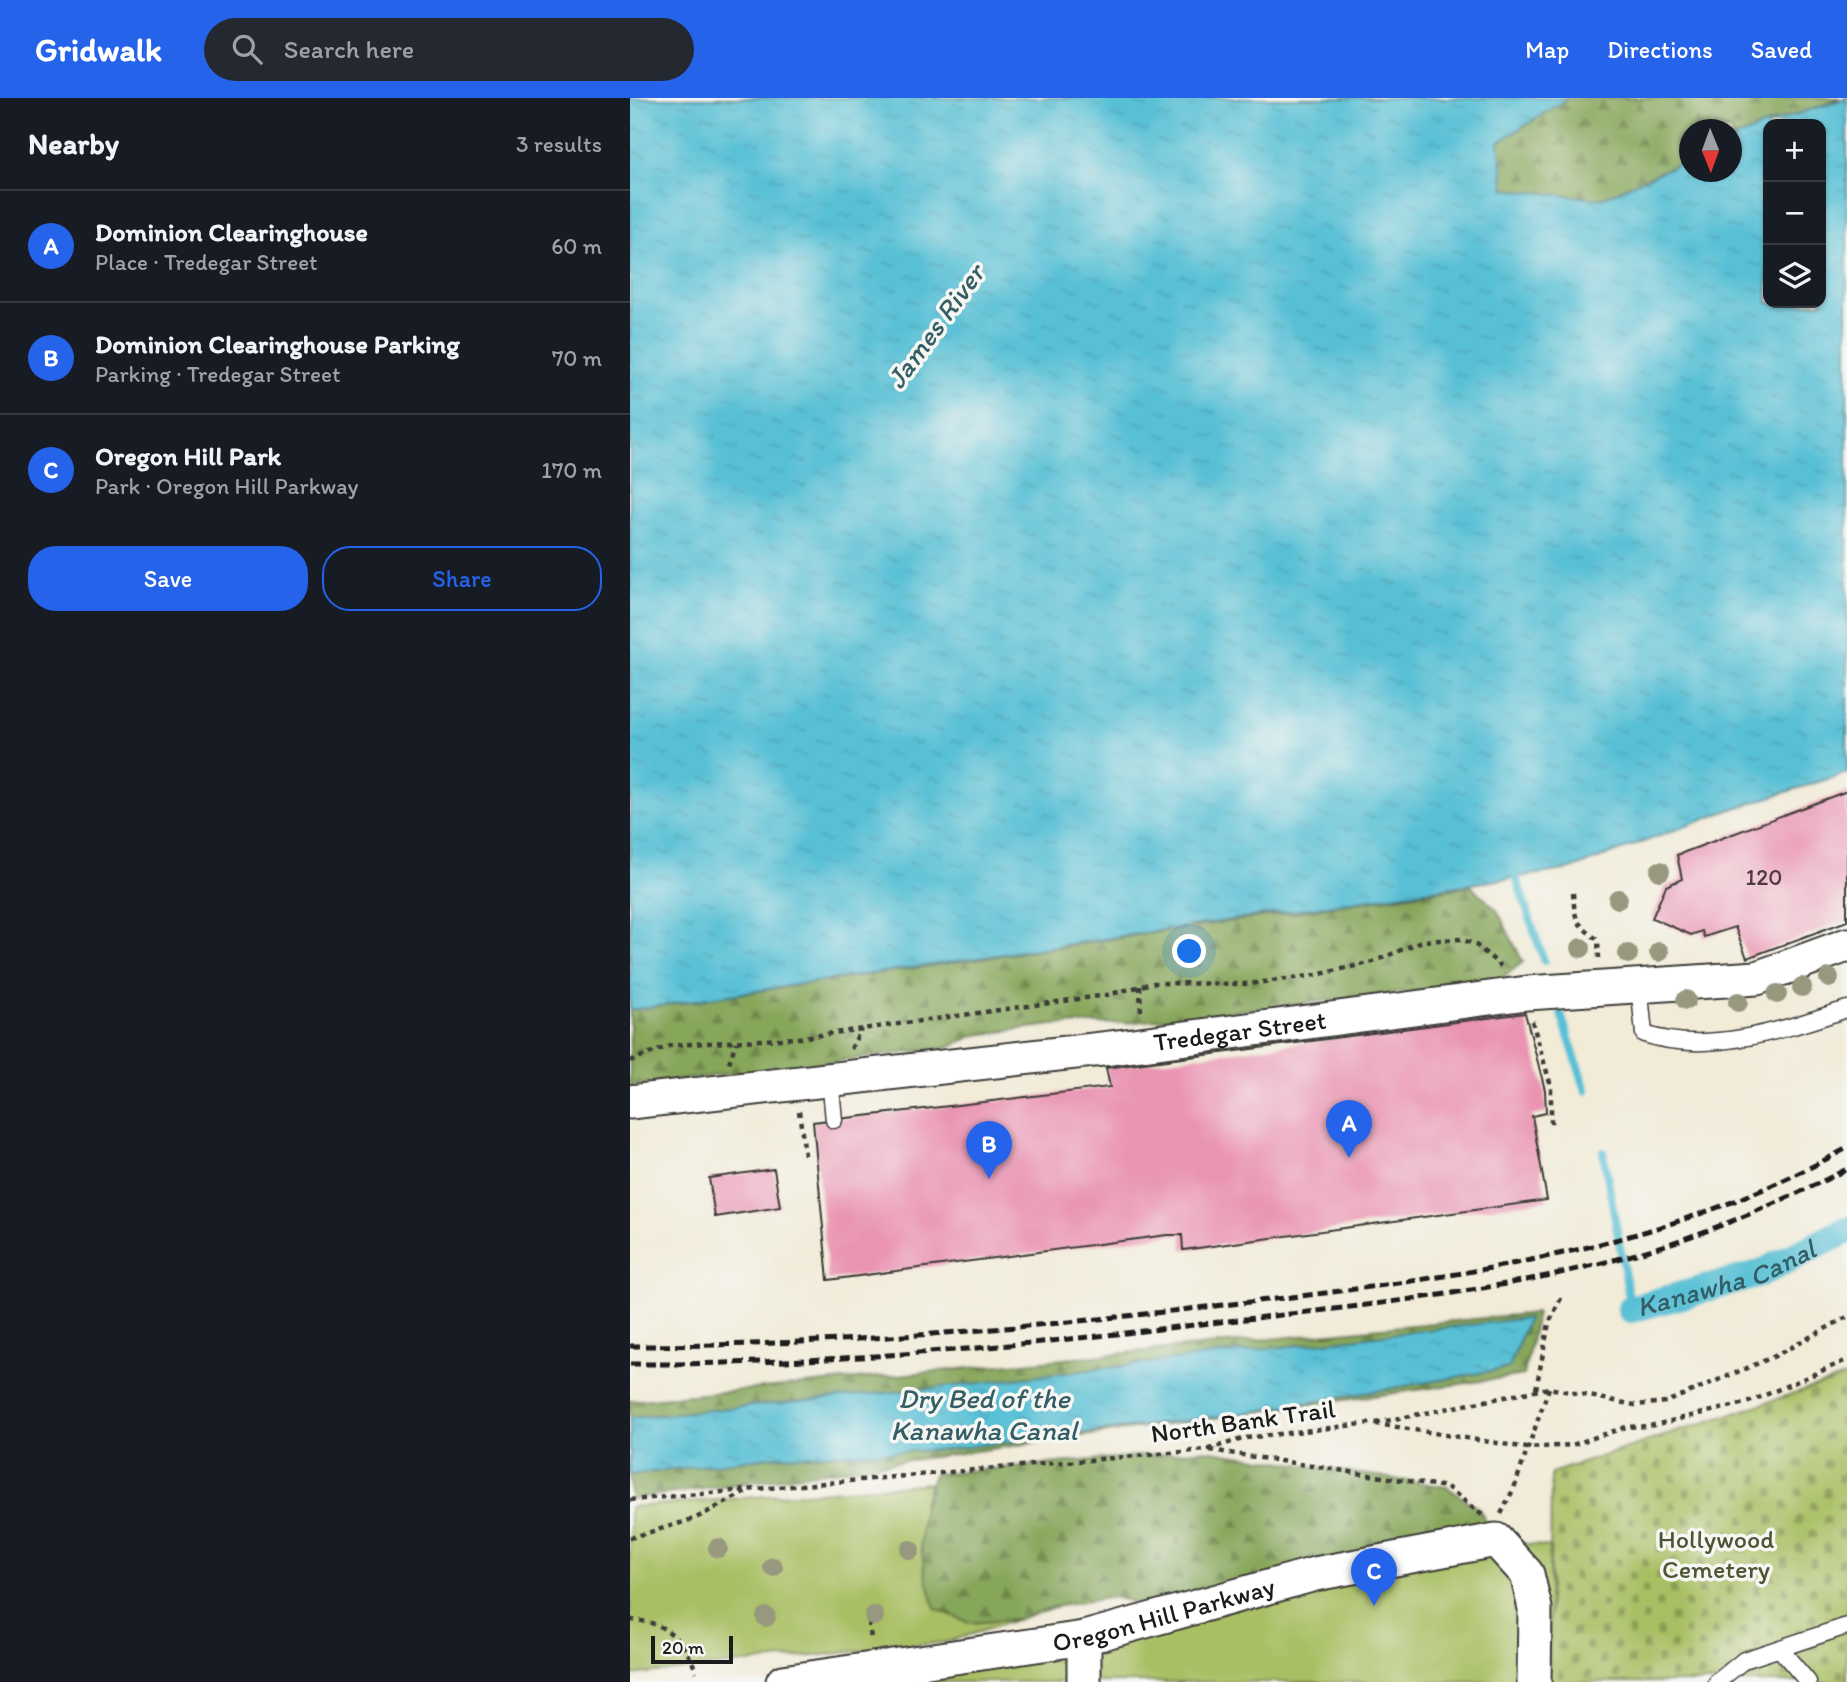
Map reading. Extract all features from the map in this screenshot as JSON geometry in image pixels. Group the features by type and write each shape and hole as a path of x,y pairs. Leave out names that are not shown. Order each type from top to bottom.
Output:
{"street":[{"name":"Tredegar Street","path":"630,1102 830,1078 1112,1057 1527,993 1757,978 1847,945"},
{"path":"1496,1541 1527,1574 1535,1608 1534,1682"},
{"name":"Oregon Hill Parkway","path":"783,1682 1084,1638 1315,1574 1496,1541"},
{"path":"1084,1638 1084,1682"}],"lane":[{"path":"1639,984 1644,1034 1666,1042 1760,1037 1847,1009"},
{"path":"830,1078 834,1120"},
{"path":"1717,1682 1744,1660 1847,1626"},
{"path":"1780,1649 1808,1682"}],"path":[{"path":"1573,893 1580,929 1598,940 1599,966"},
{"path":"630,1061 672,1045 798,1038 1107,995 1153,983 1249,984 1316,975 1373,962 1422,941 1461,939 1476,945 1504,968"},
{"path":"1140,986 1141,1022"},
{"path":"1529,1010 1551,1086 1551,1127"},
{"path":"798,1103 805,1155"},
{"path":"1536,1389 1549,1323 1563,1294"},
{"path":"1371,1423 1409,1418 1549,1388 1635,1405 1666,1402 1773,1357 1847,1317"},
{"name":"North Bank Trail","path":"630,1500 1205,1450 1246,1438 1371,1423 1528,1448 1572,1446 1626,1427 1650,1426 1740,1404 1847,1360"},
{"path":"1504,1508 1514,1488 1549,1388"},
{"path":"1205,1450 1447,1488 1479,1509 1496,1541"},
{"path":"630,1538 694,1519 750,1490"},
{"path":"630,1620 649,1622 668,1630 683,1644 696,1672"}],"green space":[{"path":"1568,98 1840,98 1786,119 1763,119 1763,128 1742,136 1742,119 1679,119 1679,163 1600,199 1505,190 1499,142"},
{"path":"1471,886 1497,910 1523,962 1497,982 1126,1023 1052,1025 976,1035 946,1048 630,1086 630,1010"},
{"name":"Dry Bed of the Kanawha Canal","path":"1537,1313 1524,1375 630,1499 630,1401"},
{"name":"Hollywood Cemetery","path":"1847,1376 1847,1682 1549,1682 1551,1473"},
{"path":"1205,1450 1447,1487 1479,1509 1496,1540 1174,1613 1113,1597 1054,1607 1019,1619 969,1623 935,1608 925,1572 921,1541 923,1510 934,1474"},
{"path":"930,1483 922,1506 969,1623 1019,1619 947,1642 630,1675 630,1507"},
{"path":"1496,1540 1549,1547 1549,1682 783,1682"}],"water":[{"name":"James River","path":"630,98 1568,98 1499,142 1505,189 1600,199 1679,163 1679,182 1742,182 1742,135 1763,126 1763,308 1826,308 1826,119 1782,119 1847,98 1847,773 1732,809 1571,869 630,1010"},
{"name":"Dry Bed of the Kanawha Canal","path":"1528,1318 1509,1368 1236,1415 942,1450 777,1456 630,1475 630,1418 963,1385"}],"building":[{"path":"1847,791 1847,921 1747,958 1735,927 1704,937 1702,931 1691,935 1652,918 1666,886 1682,879 1677,855"},
{"path":"1525,1013 1545,1090 1546,1113 1532,1116 1547,1200 1183,1250 1182,1235 1167,1235 828,1280 813,1122 1110,1087 1106,1068"},
{"path":"774,1169 780,1207 715,1217 709,1178"}],"waterway":[{"name":"Kanawha Canal","path":"1514,871 1544,961"},
{"name":"Kanawha Canal","path":"1561,1014 1586,1091"},
{"name":"Kanawha Canal","path":"1603,1152 1631,1309"},
{"name":"Kanawha Canal","path":"1631,1309 1759,1274 1847,1230"}],"railway":[{"path":"630,1346 777,1343 996,1329 1297,1296 1459,1273 1540,1258 1619,1239 1697,1215 1773,1185 1847,1148"},
{"path":"630,1364 845,1358 988,1347 1312,1312 1477,1289 1585,1267 1666,1245 1745,1216 1847,1169"}],"place":[{"name":"Dominion Clearinghouse","path":"1349,1158"},
{"name":"Dominion Clearinghouse Parking","path":"989,1179"},
{"name":"Oregon Hill Park","path":"1374,1606"}]}
